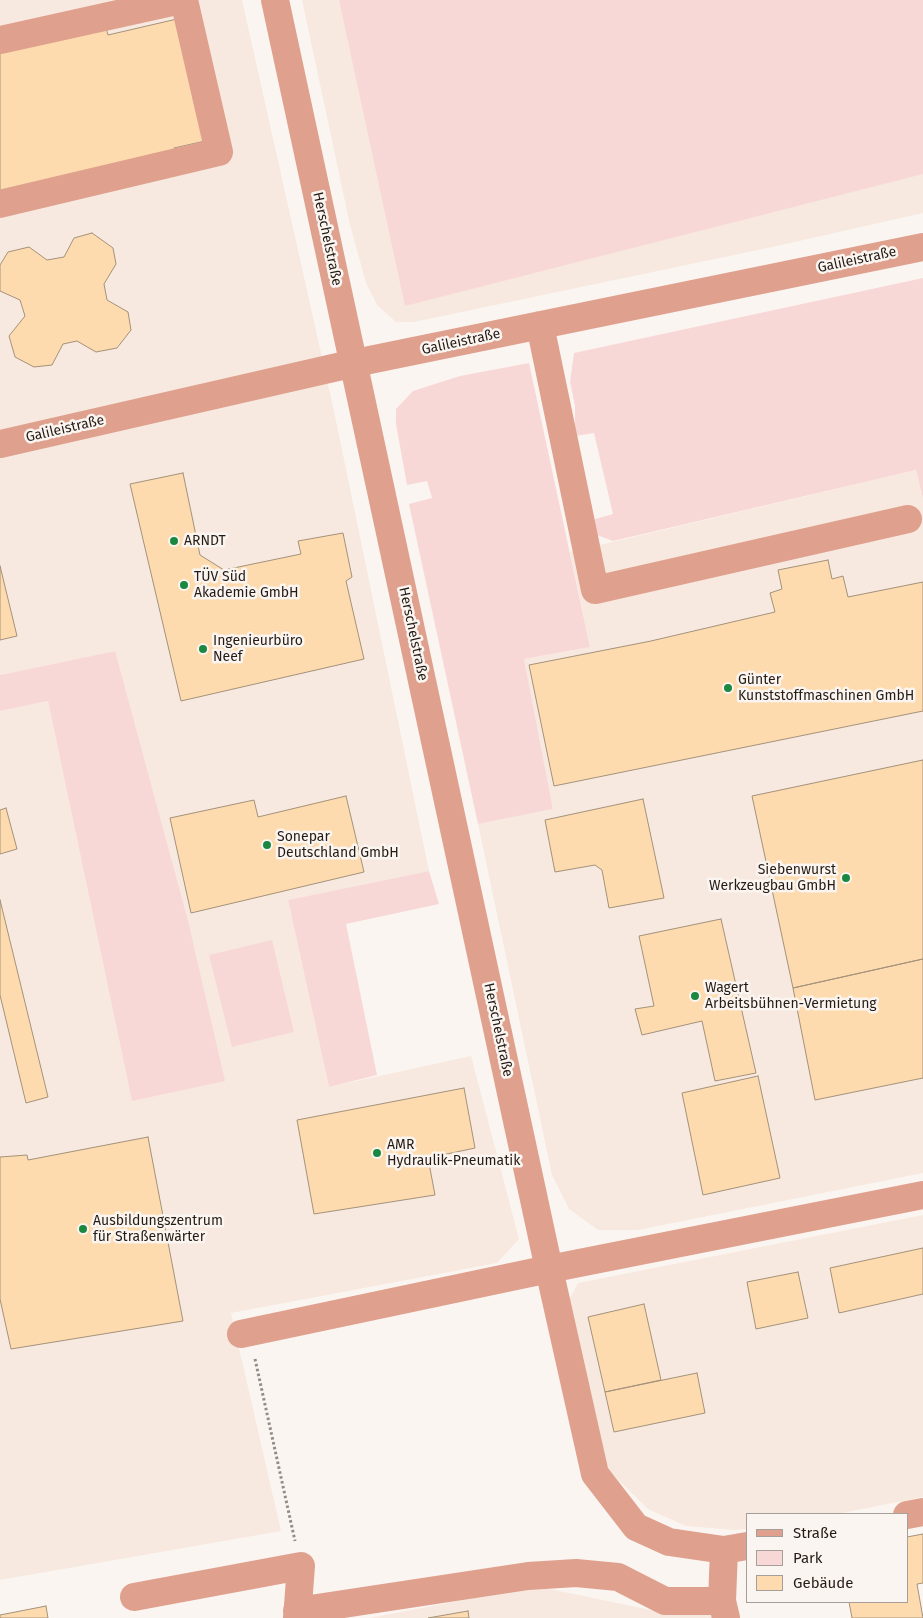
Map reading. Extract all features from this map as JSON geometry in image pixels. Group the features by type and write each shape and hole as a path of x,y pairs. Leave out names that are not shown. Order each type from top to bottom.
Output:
{"street":[{"path":"0,40 182,0 219,152 0,204"},
{"name":"Herschelstraße","path":"275,0 595,1474 636,1527 669,1542 735,1548"},
{"name":"Galileistraße","path":"0,444 355,363 923,247"},
{"path":"540,326 595,590 908,519"},
{"path":"245,1333 549,1269 923,1195"},
{"path":"908,1515 923,1512"},
{"path":"134,1597 301,1566 297,1615 528,1576 576,1573 618,1577 665,1601 724,1609 735,1548"}],"path":[{"path":"245,1333 301,1566"}],"shaded area":[{"path":"0,0 242,0 334,411 429,871 288,900 329,1087 471,1056 519,1239 497,1263 231,1313 281,1531 0,1580 0,711 48,701 132,1100 115,651 0,675"},
{"path":"302,0 923,0 923,213 777,246 414,322 396,322 377,305 366,283 350,225"},
{"path":"916,470 923,498 923,1173 638,1230 598,1230 569,1209 552,1175 478,824 553,809 524,659 590,647 570,552"},
{"path":"923,1215 923,1497 842,1513 746,1513 746,1529 734,1530 686,1526 648,1509 605,1467 568,1302 578,1283"},
{"path":"535,1586 675,1615 709,1611 711,1618 370,1618"}],"green space":[{"path":"339,0 923,0 923,174 405,306"},
{"path":"923,278 923,498 916,470 613,541 597,535 592,520 613,514 594,433 575,436 575,406 570,382 574,353"},
{"path":"529,363 590,647 524,659 553,809 478,824 409,504 432,498 427,481 407,485 396,424 396,409 413,391 460,376"},
{"path":"115,651 188,921 225,1081 132,1101 48,701 0,711 0,675"},
{"path":"429,871 439,904 346,924 377,1075 329,1087 288,900"},
{"path":"272,940 294,1032 232,1047 209,955"}],"building":[{"path":"177,19 205,141 174,148 176,156 0,196 0,52 106,28 108,35"},
{"path":"92,233 113,248 116,264 104,284 107,300 128,312 131,330 117,348 96,352 77,341 63,344 52,365 34,367 15,357 9,336 25,316 20,300 0,291 0,265 8,252 29,247 47,260 64,257 74,238"},
{"path":"183,473 200,555 224,570 301,554 298,541 343,533 352,577 346,581 364,659 181,701 130,484"},
{"name":"Günter Kunststoffmaschinen GmbH","path":"828,560 832,579 843,576 848,597 923,582 923,711 554,786 529,665 651,641 775,612 770,593 782,589 778,570"},
{"path":"0,566 17,636 0,640"},
{"name":"Siebenwurst Werkzeugbau GmbH","path":"923,760 923,959 793,988 752,796"},
{"name":"Sonepar Deutschland GmbH","path":"346,796 364,872 191,913 170,818 254,800 258,817"},
{"path":"643,799 664,898 609,908 602,870 595,865 555,872 545,820"},
{"path":"6,808 17,849 0,854 0,810"},
{"path":"0,900 48,1097 26,1103 0,995"},
{"name":"Wagert Arbeitsbühnen-Vermietung","path":"721,919 756,1073 715,1081 702,1021 642,1035 635,1009 654,1006 639,936"},
{"path":"923,959 923,1078 815,1100 793,988"},
{"path":"758,1076 780,1178 703,1195 682,1093"},
{"name":"AMR Hydraulik-Pneumatik","path":"464,1088 475,1148 428,1158 435,1195 314,1214 297,1120"},
{"name":"Ausbildungszentrum für Straßenwärter","path":"148,1137 183,1321 11,1349 0,1299 0,1157 27,1155 28,1160"},
{"path":"923,1248 923,1294 839,1313 830,1268"},
{"path":"798,1272 808,1318 756,1329 747,1282"},
{"path":"644,1304 661,1380 605,1392 588,1317"},
{"path":"697,1373 705,1413 614,1432 605,1392"},
{"path":"923,1534 923,1583 917,1584 923,1618 852,1618 849,1603 908,1603 908,1537"},
{"path":"46,1606 48,1618 0,1618 0,1615"},
{"path":"468,1611 469,1618 428,1618"}],"place":[{"name":"ARNDT","path":"174,541"},
{"name":"TÜV Süd Akademie GmbH","path":"184,585"},
{"name":"Ingenieurbüro Neef","path":"203,649"},
{"name":"Günter Kunststoffmaschinen GmbH","path":"728,688"},
{"name":"Sonepar Deutschland GmbH","path":"267,845"},
{"name":"Siebenwurst Werkzeugbau GmbH","path":"846,878"},
{"name":"Wagert Arbeitsbühnen-Vermietung","path":"695,996"},
{"name":"AMR Hydraulik-Pneumatik","path":"377,1153"},
{"name":"Ausbildungszentrum für Straßenwärter","path":"83,1229"}]}
